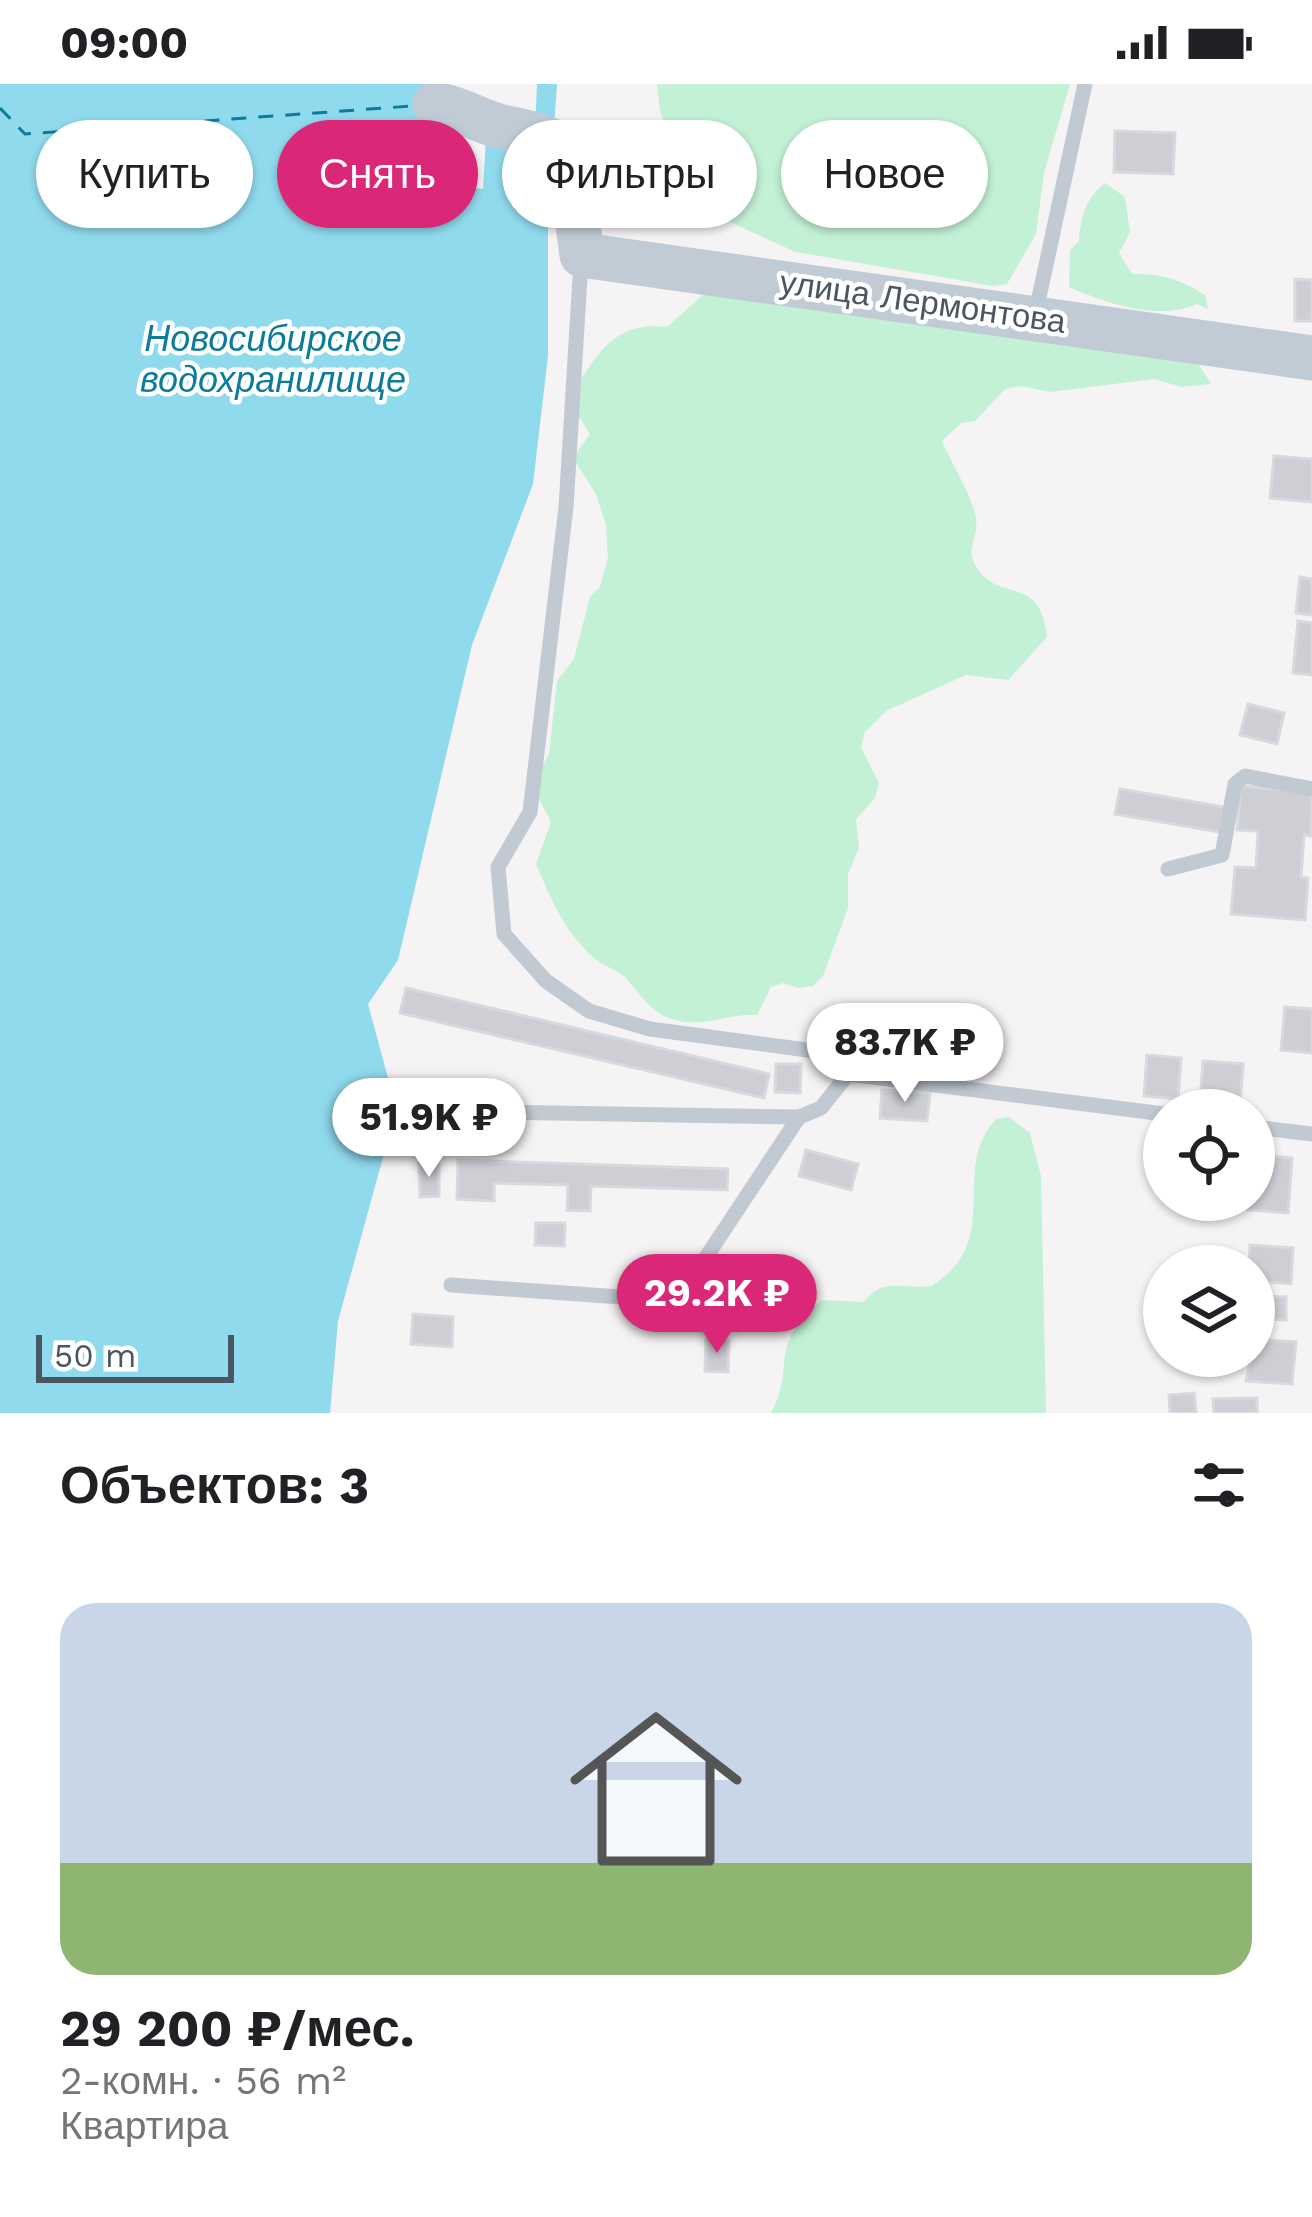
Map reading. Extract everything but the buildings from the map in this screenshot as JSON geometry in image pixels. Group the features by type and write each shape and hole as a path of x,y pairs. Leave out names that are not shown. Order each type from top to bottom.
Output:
{"street":[{"path":"435,104 462,108 503,127 530,129 568,149 582,255"},
{"name":"улица Лермонтова","path":"582,255 1312,358"}],"lane":[{"path":"1035,318 1085,84"},
{"path":"582,255 566,507 530,812 498,867 504,934 546,981 589,1011 650,1029 822,1052 848,1074 1143,1111"},
{"path":"1168,868 1222,855 1235,784 1245,776 1312,789"},
{"path":"488,1112 799,1118 821,1108 848,1074"},
{"path":"451,1285 677,1301 799,1118"},
{"path":"1275,1129 1312,1134"}],"green space":[{"path":"657,84 1070,84 1044,173 1036,234 1007,284 993,286 796,252 743,228 757,228 757,120 664,120"},
{"path":"1105,183 1125,197 1130,232 1119,253 1132,274 1162,276 1187,285 1205,295 1208,309 1197,304 1150,311 1069,287 1070,250 1079,241 1089,202"},
{"path":"732,290 1196,360 1211,384 1182,387 1154,379 1050,392 1020,386 1005,389 975,421 961,423 942,441 974,508 974,564 989,580 1037,605 1047,637 1008,680 966,675 886,711 865,732 861,747 879,783 875,798 856,819 859,848 848,874 848,908 823,976 813,986 783,983 771,987 757,1015 685,1022 653,1009 622,975 584,949 567,927 536,864 551,822 537,795 535,778 549,754 557,681 574,659 590,597 600,587 608,558 606,525 596,494 573,458 590,434 574,409 572,394 600,353 621,335 649,326 667,327 703,295"},
{"path":"1009,1117 1030,1133 1041,1176 1046,1413 771,1413 788,1344 805,1316 822,1300 864,1302 886,1287 931,1286 953,1268 972,1227 976,1161 983,1139 996,1119"}],"water":[{"name":"Новосибирское водохранилище","path":"0,84 557,84 555,120 502,120 502,228 548,228 548,356 533,484 472,645 398,960 368,1004 391,1089 390,1132 338,1321 330,1413 0,1413"}],"pier":[{"path":"435,84 537,84 535,120 502,120 502,135 486,138 483,189 478,188 478,120 435,120"}],"ferry route":[{"path":"0,108 25,134 412,106"}]}
